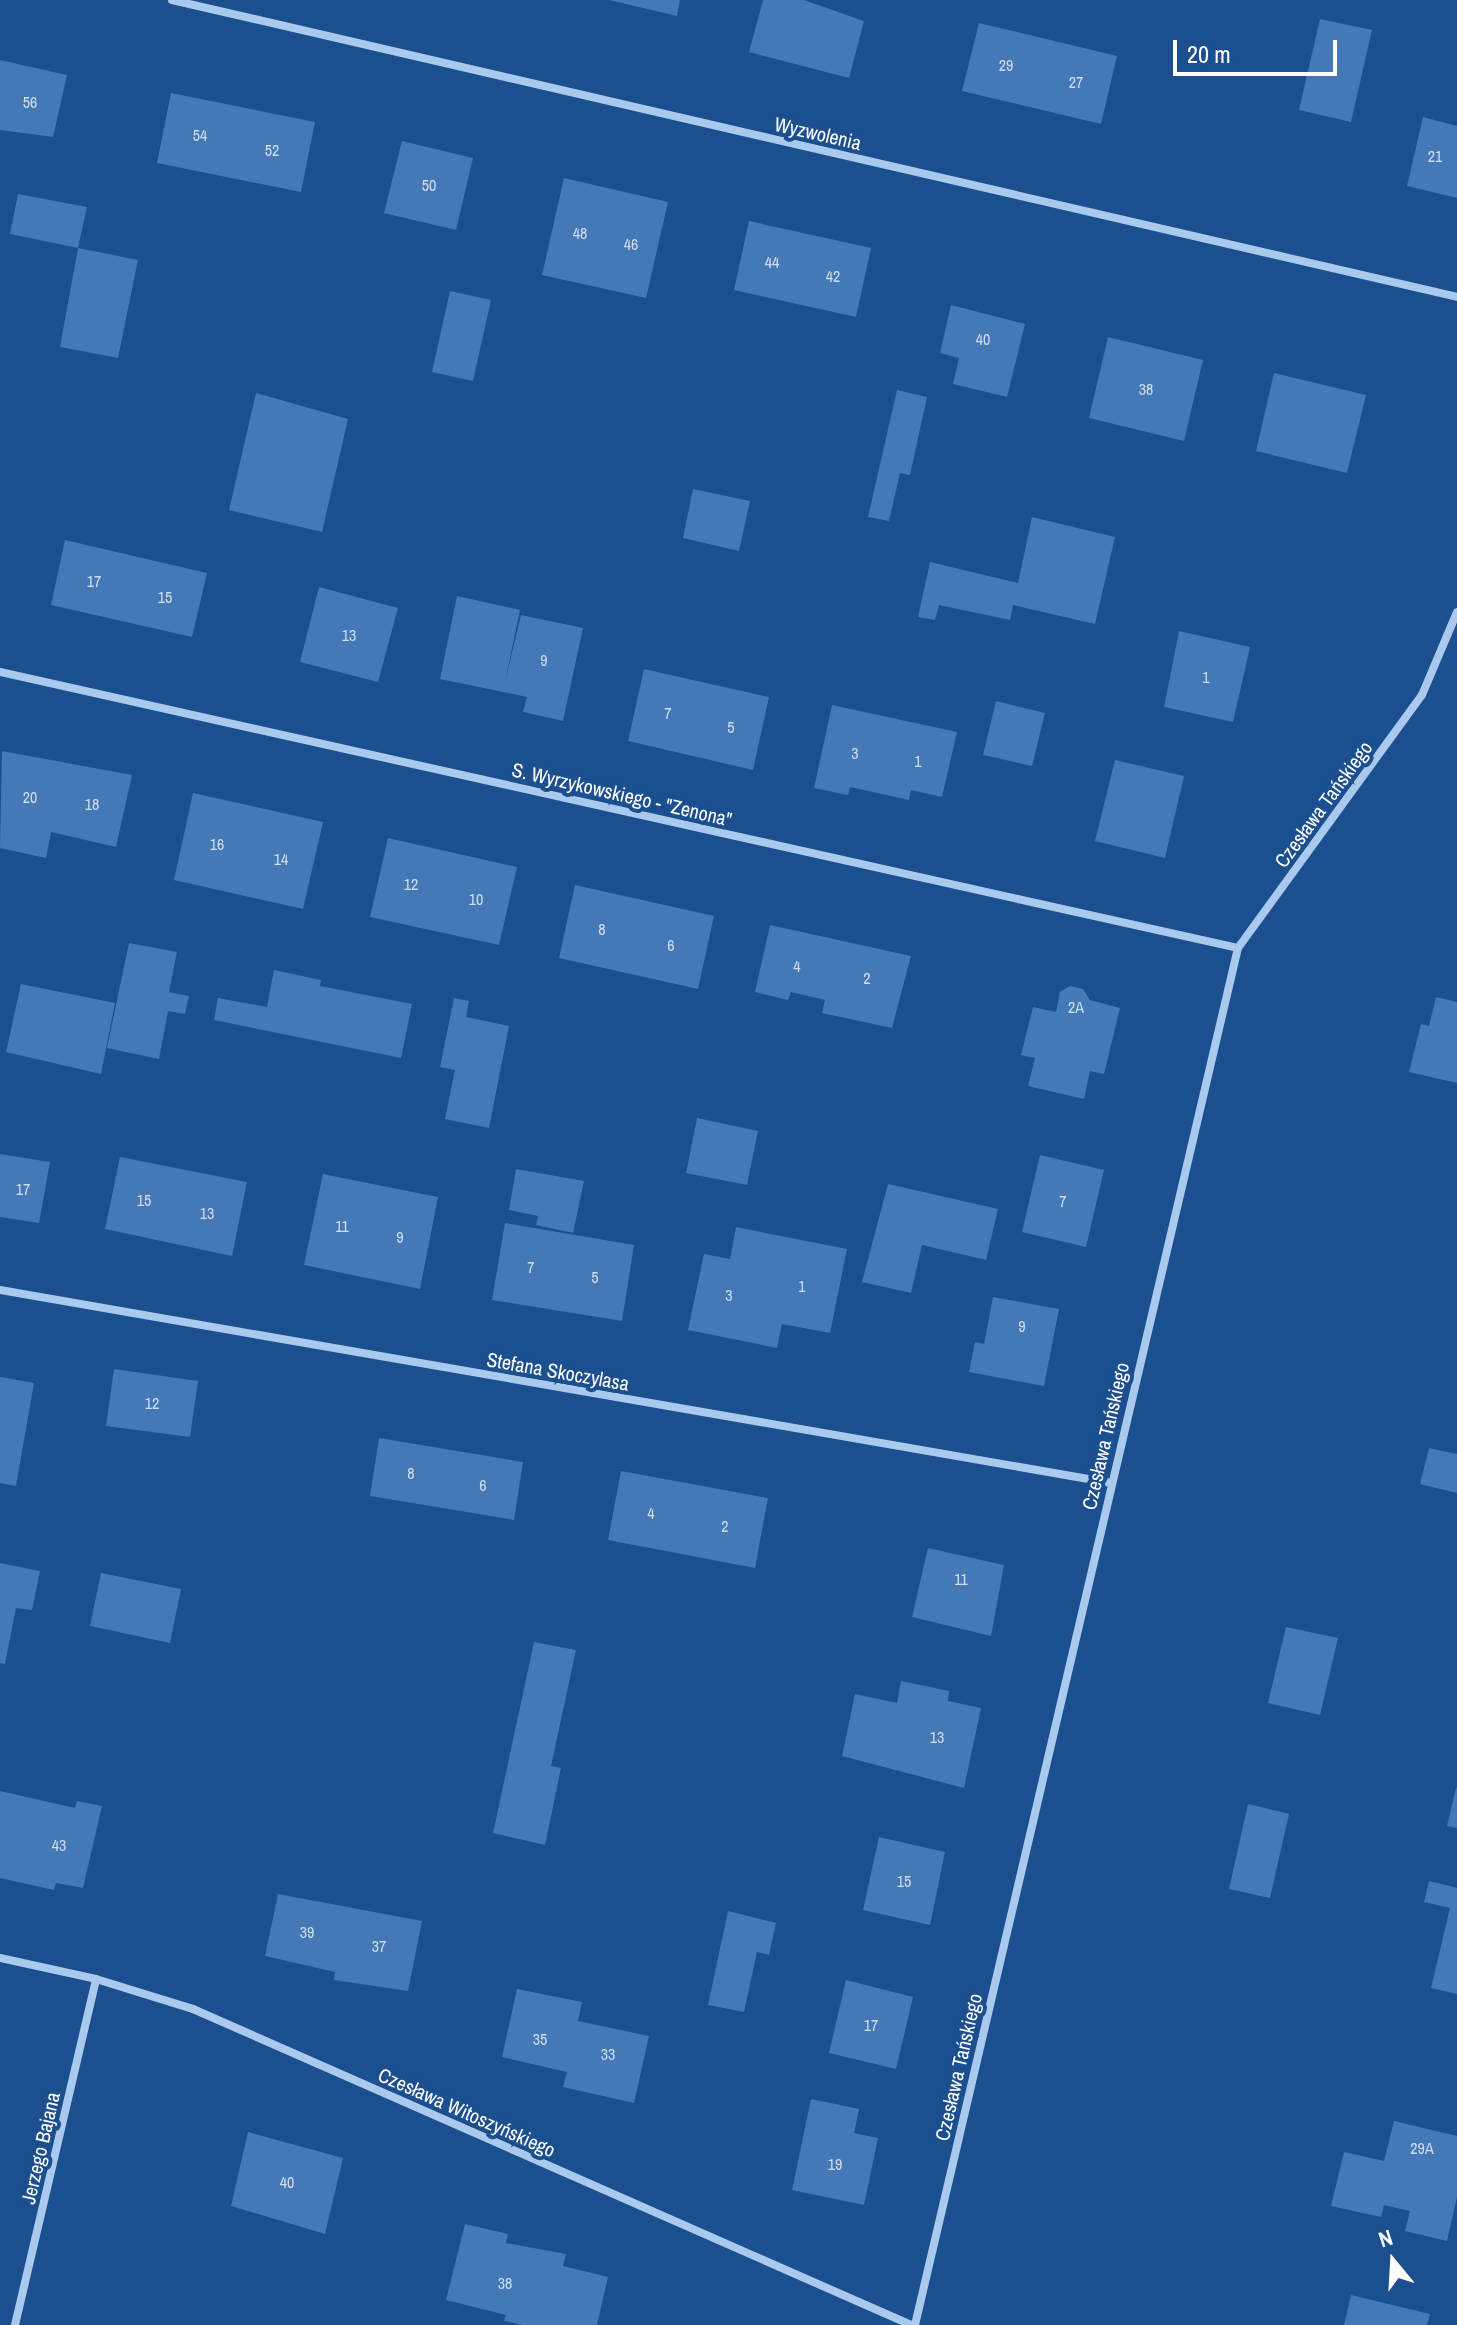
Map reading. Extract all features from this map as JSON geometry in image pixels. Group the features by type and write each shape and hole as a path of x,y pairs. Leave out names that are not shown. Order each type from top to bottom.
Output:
{"street":[{"name":"Wyzwolenia","path":"172,0 1457,297"},
{"name":"Czesława Tańskiego","path":"913,2325 1238,948 1422,695 1457,612"},
{"name":"S. Wyrzykowskiego - \"Zenona\"","path":"0,672 1238,948"},
{"name":"Stefana Skoczylasa","path":"0,1290 1111,1483"},
{"name":"Czesława Witoszyńskiego","path":"0,1958 96,1979 193,2009 913,2325"},
{"name":"Jerzego Bajana","path":"15,2325 96,1979"}],"building":[{"path":"609,0 680,0 677,16"},
{"path":"763,0 804,0 864,21 849,78 749,52"},
{"path":"1320,19 1372,30 1351,122 1299,110"},
{"path":"979,23 1117,56 1101,124 962,91"},
{"path":"0,60 67,75 53,137 0,130"},
{"path":"171,93 315,122 301,192 157,163"},
{"path":"1423,117 1457,126 1457,198 1407,186"},
{"path":"402,141 473,158 456,230 384,213"},
{"path":"564,178 668,202 646,298 542,275"},
{"path":"18,194 87,207 78,248 10,234"},
{"path":"749,221 871,248 856,317 734,290"},
{"path":"78,248 138,260 118,358 60,347"},
{"path":"450,291 491,300 473,381 432,372"},
{"path":"951,305 1025,324 1007,397 953,384 959,358 940,353"},
{"path":"1108,337 1203,360 1184,441 1089,418"},
{"path":"1274,373 1366,395 1347,473 1256,451"},
{"path":"897,390 927,397 910,475 900,473 889,521 868,517"},
{"path":"256,393 348,419 322,532 229,510"},
{"path":"693,489 750,501 739,551 683,538"},
{"path":"1032,517 1115,537 1095,624 1013,605 1010,620 939,605 935,620 918,617 930,562 1018,583"},
{"path":"65,540 207,573 192,637 51,605"},
{"path":"319,587 398,608 378,682 300,662"},
{"path":"457,596 520,610 505,682 521,615 583,628 563,721 523,712 527,697 440,679"},
{"path":"1179,631 1250,647 1233,722 1164,707"},
{"path":"644,669 769,697 753,770 628,741"},
{"path":"996,701 1045,713 1032,766 983,755"},
{"path":"832,705 957,732 942,797 911,790 909,800 850,787 848,795 814,788"},
{"path":"2,751 132,775 116,847 51,832 46,858 0,848"},
{"path":"1115,760 1184,776 1165,858 1095,841"},
{"path":"193,793 323,822 303,909 174,880"},
{"path":"388,838 517,867 499,945 370,917"},
{"path":"575,885 714,916 698,989 559,958"},
{"path":"770,925 911,956 892,1028 822,1013 825,1000 791,992 788,1000 755,992"},
{"path":"129,943 177,952 169,992 189,996 185,1014 168,1011 159,1059 107,1048"},
{"path":"274,970 321,980 320,986 412,1004 401,1058 214,1020 218,998 267,1007"},
{"path":"21,984 115,1003 101,1074 6,1052"},
{"path":"1070,986 1083,989 1090,1000 1120,1008 1104,1074 1090,1071 1084,1099 1028,1086 1035,1058 1021,1055 1033,1007 1056,1012 1060,992"},
{"path":"1436,997 1457,1002 1457,1083 1409,1072 1421,1024 1429,1026"},
{"path":"454,998 469,1001 466,1017 509,1026 489,1128 445,1119 455,1070 440,1067"},
{"path":"697,1118 758,1131 747,1185 686,1173"},
{"path":"0,1154 50,1162 39,1223 0,1217"},
{"path":"1040,1155 1104,1170 1086,1247 1022,1232"},
{"path":"120,1157 247,1182 232,1256 105,1229"},
{"path":"516,1169 584,1181 573,1233 536,1225 538,1216 509,1210"},
{"path":"323,1174 438,1197 420,1289 304,1265"},
{"path":"888,1184 998,1209 986,1260 922,1245 911,1293 862,1282"},
{"path":"505,1223 634,1245 622,1321 492,1300"},
{"path":"736,1227 847,1249 830,1333 782,1324 777,1348 688,1330 704,1254 730,1259"},
{"path":"993,1297 1059,1309 1044,1386 969,1372 975,1342 984,1344"},
{"path":"114,1369 198,1381 190,1437 106,1426"},
{"path":"0,1377 34,1383 16,1486 0,1483"},
{"path":"379,1438 523,1462 514,1520 370,1496"},
{"path":"1429,1448 1457,1454 1457,1493 1420,1484"},
{"path":"621,1471 768,1498 755,1568 608,1540"},
{"path":"928,1548 1004,1565 991,1636 912,1617"},
{"path":"0,1563 40,1571 32,1610 16,1608 5,1664 0,1663"},
{"path":"101,1573 181,1589 170,1643 90,1626"},
{"path":"1286,1627 1338,1638 1320,1715 1268,1703"},
{"path":"534,1642 576,1650 551,1766 561,1768 545,1845 493,1833"},
{"path":"901,1681 949,1691 948,1701 981,1708 964,1788 842,1756 855,1694 897,1703"},
{"path":"1457,1789 1457,1828 1447,1826"},
{"path":"0,1791 75,1808 77,1801 102,1806 83,1888 56,1883 54,1890 0,1878"},
{"path":"1248,1804 1289,1814 1270,1898 1229,1889"},
{"path":"879,1837 945,1852 930,1925 863,1910"},
{"path":"1429,1881 1457,1888 1457,1994 1431,1988 1450,1908 1424,1902"},
{"path":"278,1894 422,1921 408,1991 334,1980 335,1972 265,1956"},
{"path":"728,1911 776,1923 769,1955 757,1952 744,2012 708,2005"},
{"path":"846,1980 913,1997 896,2069 829,2053"},
{"path":"517,1989 582,2002 578,2021 649,2036 634,2103 563,2087 567,2072 502,2057"},
{"path":"811,2099 859,2109 854,2133 878,2138 864,2205 792,2190"},
{"path":"1394,2121 1457,2136 1457,2197 1447,2241 1405,2231 1410,2211 1384,2205 1381,2217 1331,2206 1344,2152 1384,2161"},
{"path":"248,2132 343,2158 325,2234 231,2206"},
{"path":"465,2224 508,2234 506,2243 566,2254 563,2266 608,2277 597,2325 523,2325 504,2321 506,2315 446,2300"},
{"path":"1351,2295 1430,2314 1427,2325 1344,2325"}]}
